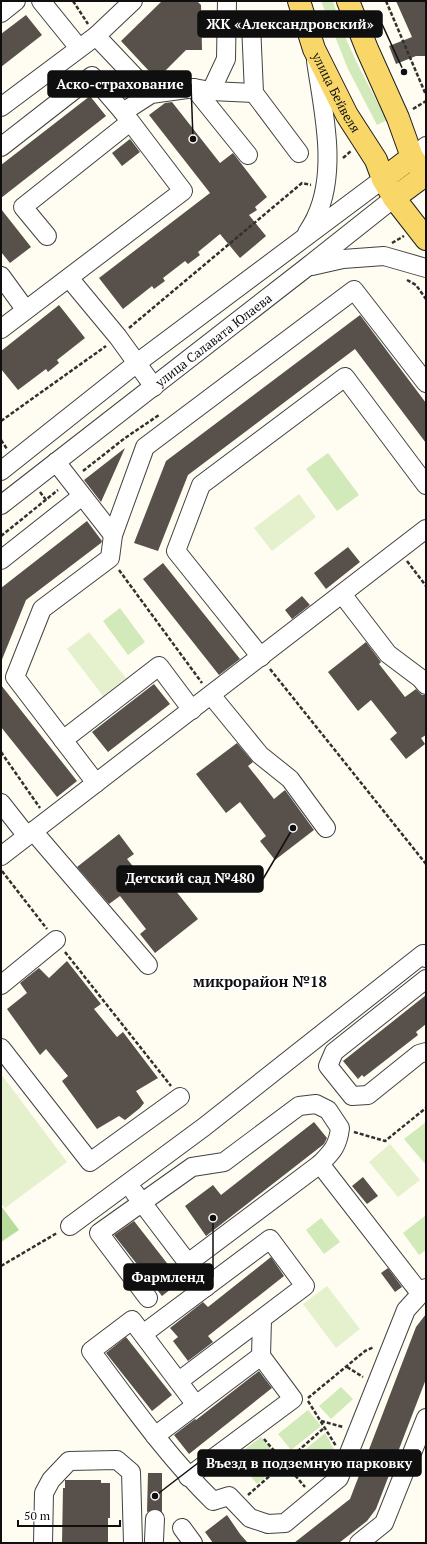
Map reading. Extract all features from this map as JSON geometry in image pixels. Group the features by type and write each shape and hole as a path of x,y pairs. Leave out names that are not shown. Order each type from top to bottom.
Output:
{"main road":[{"name":"улица Бейвеля","path":"299,1 314,49 347,114 376,160 383,179 394,198 426,239"},
{"path":"348,1 367,49 398,118 419,151 426,175"},
{"name":"улица Салавата Юлаева","path":"383,179 419,151"},
{"name":"улица Салавата Юлаева","path":"394,198 426,175"}],"street":[{"path":"1,13 16,1"},
{"path":"41,1 79,48"},
{"path":"1,106 96,36 133,1"},
{"path":"211,91 226,59 227,1"},
{"path":"251,24 254,93 299,153"},
{"path":"96,36 150,94"},
{"path":"304,238 317,216 325,187 328,143 314,49"},
{"path":"1,147 92,76 127,117 183,192 69,278 25,309 1,329"},
{"path":"194,88 248,155"},
{"path":"47,236 23,207 127,117 150,94 194,88 211,91 254,93"},
{"name":"улица Салавата Юлаева","path":"1,471 137,363 383,179"},
{"name":"улица Салавата Юлаева","path":"2,504 307,268 394,198"},
{"path":"307,268 343,259 384,256 426,268"},
{"path":"1,276 25,309"},
{"path":"69,278 118,337 154,386"},
{"path":"96,783 15,677 42,609 110,558 113,535 146,447 354,290 426,384"},
{"path":"261,657 176,551 201,485 345,377 426,486"},
{"path":"56,462 113,535"},
{"path":"1,560 82,496"},
{"path":"1,856 426,529"},
{"path":"342,594 388,654 420,678 426,685"},
{"path":"63,740 159,666 192,710"},
{"path":"211,695 260,755 290,779 326,828"},
{"path":"1,803 30,833 148,965"},
{"path":"1,985 56,940"},
{"path":"70,1226 204,1127 423,954 426,958"},
{"path":"426,980 334,1052 328,1066 352,1096 368,1095 418,1054 426,1052"},
{"path":"1,1048 90,1162 180,1097"},
{"path":"148,1298 99,1233 192,1167 224,1162 299,1106 316,1104 328,1110 340,1128 339,1140 332,1152 320,1164 188,1263"},
{"path":"196,1405 132,1320 91,1351 188,1477 213,1502 229,1496 250,1518 268,1524 285,1522 339,1478 406,1310 423,1290 320,1164"},
{"path":"128,1183 206,1287"},
{"path":"143,1334 270,1239 305,1286 179,1381"},
{"path":"188,1477 293,1399 261,1356 262,1319"},
{"path":"155,1436 261,1356"},
{"path":"360,1543 384,1523 426,1418"},
{"path":"43,1543 44,1493 51,1480 69,1461 117,1460 131,1472 133,1543"},
{"path":"154,1540 155,1519"},
{"path":"182,1528 193,1543"}],"path":[{"path":"73,1 96,36"},
{"path":"386,1 426,95"},
{"path":"1,421 118,337 302,183 325,187"},
{"path":"398,550 426,586"},
{"path":"110,558 211,695"},
{"path":"261,657 426,864"},
{"path":"1,752 48,820"},
{"path":"1,869 180,1097"},
{"path":"340,1128 385,1141 426,1108"},
{"path":"1,1266 70,1226"},
{"path":"347,1367 376,1385"},
{"path":"307,1398 324,1428 346,1461"},
{"path":"320,1421 358,1431"},
{"path":"237,1505 324,1428"},
{"path":"261,1435 314,1498"}],"green space":[{"path":"321,1 333,1 343,32 364,77 387,120 377,125 348,69"},
{"path":"328,453 359,495 337,511 306,469"},
{"path":"299,494 316,517 272,551 254,528"},
{"path":"120,608 145,642 128,655 103,621"},
{"path":"89,632 126,678 103,696 67,649"},
{"path":"1,1074 67,1162 5,1208 1,1203"},
{"path":"426,1122 426,1165 404,1139"},
{"path":"390,1144 420,1180 398,1197 369,1162"},
{"path":"1,1206 19,1230 1,1242"},
{"path":"426,1215 426,1250 419,1255 403,1233"},
{"path":"321,1218 340,1242 324,1254 306,1230"},
{"path":"327,1286 360,1329 336,1348 303,1304"},
{"path":"341,1387 353,1399 331,1419 319,1406"},
{"path":"308,1410 321,1426 291,1450 278,1434"},
{"path":"325,1433 335,1451 310,1472 296,1457"},
{"path":"261,1437 282,1462 257,1484 235,1457"}],"building":[{"path":"162,1 197,1 201,5 202,50 186,50 156,80 121,41"},
{"path":"396,1 426,1 426,56 416,56 396,64 389,46 412,37"},
{"path":"26,15 42,35 1,67 1,34"},
{"path":"90,96 106,116 1,198 1,165"},
{"path":"172,102 220,163 233,153 267,197 255,207 257,210 249,215 266,236 240,258 220,234 198,252 200,255 188,264 185,261 163,278 165,281 154,289 152,286 123,309 99,278 210,193 149,115 165,103"},
{"path":"130,139 140,152 122,166 112,153"},
{"path":"1,209 31,247 10,263 1,252"},
{"path":"59,305 85,338 57,360 59,363 48,372 46,369 18,390 1,369 1,351"},
{"path":"360,315 426,403 426,443 355,349 188,475 158,551 134,543 166,461"},
{"path":"125,448 101,502 84,480"},
{"path":"87,521 102,541 101,543 26,600 1,662 1,588"},
{"path":"348,547 360,562 326,589 314,573"},
{"path":"163,563 240,659 219,675 143,579"},
{"path":"302,596 310,605 292,619 285,610"},
{"path":"366,642 381,662 379,664 405,697 416,689 422,695 426,695 426,735 421,738 425,744 406,759 390,739 397,733 371,700 358,711 328,672"},
{"path":"154,684 170,704 108,752 92,732"},
{"path":"1,685 77,781 57,797 1,727"},
{"path":"237,743 253,762 248,766 274,799 285,790 314,830 275,860 260,841 266,836 240,802 226,813 196,774"},
{"path":"119,834 134,854 127,859 154,892 168,881 198,919 155,953 140,934 146,929 120,896 109,904 77,867"},
{"path":"67,961 101,1004 94,1009 117,1037 123,1032 158,1078 136,1091 144,1103 140,1108 125,1120 119,1116 97,1129 62,1081 68,1076 46,1049 40,1055 7,1009 27,993 20,983 39,968 49,978"},
{"path":"426,995 426,1024 416,1032 418,1035 364,1077 362,1075 358,1079 343,1061"},
{"path":"314,1122 327,1138 324,1144 206,1236 185,1206 213,1185 221,1195"},
{"path":"363,1177 378,1196 367,1204 352,1186"},
{"path":"134,1221 181,1281 162,1296 114,1235"},
{"path":"271,1257 284,1276 208,1336 213,1342 188,1361 173,1341 178,1337 170,1328 203,1302 208,1307"},
{"path":"388,1268 402,1287 395,1292 381,1273"},
{"path":"426,1314 426,1379 376,1509 367,1521 339,1543 294,1543 350,1499 416,1327"},
{"path":"126,1337 172,1395 152,1411 106,1353"},
{"path":"259,1371 272,1388 189,1454 174,1435 195,1419 196,1420"},
{"path":"148,1473 162,1473 162,1512 155,1509 147,1512"},
{"path":"65,1480 101,1480 101,1483 110,1483 108,1543 62,1543 63,1488 65,1488"},
{"path":"227,1515 248,1543 213,1543 205,1532"}],"place":[{"name":"ЖК «Александровский»","path":"404,72"},
{"name":"Аско-страхование","path":"193,139"},
{"name":"Детский сад №480","path":"293,828"},
{"name":"Фармленд","path":"213,1218"},
{"name":"Въезд в подземную парковку","path":"155,1496"}],"district":[{"name":"микрорайон №18","path":"260,982"}]}
